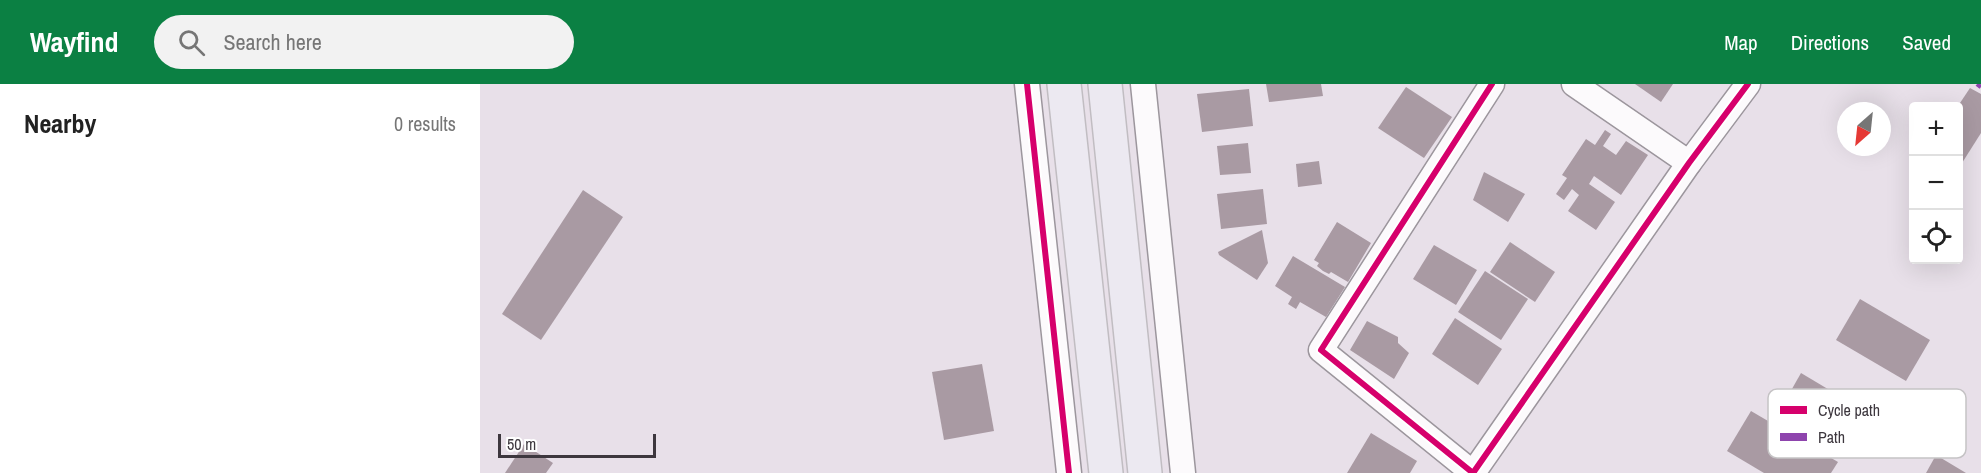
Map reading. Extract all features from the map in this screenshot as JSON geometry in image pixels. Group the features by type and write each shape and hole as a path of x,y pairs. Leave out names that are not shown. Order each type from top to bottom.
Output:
{"highway":[{"path":"1064,84 1106,473"},
{"path":"1105,84 1145,473"}],"street":[{"path":"1028,84 1069,473"},
{"path":"1143,84 1183,473"},
{"path":"1492,84 1321,350 1473,473 1689,164 1748,84"},
{"path":"1574,84 1689,164"}],"building":[{"path":"1266,84 1321,84 1323,96 1269,102"},
{"path":"1635,84 1673,84 1661,102"},
{"path":"1406,87 1452,117 1424,158 1378,128"},
{"path":"1970,88 1981,94 1981,133 1963,161 1963,102 1961,102"},
{"path":"1249,89 1253,126 1202,132 1197,94"},
{"path":"1605,130 1611,134 1603,146 1616,155 1626,141 1648,155 1621,195 1594,176 1589,184 1615,202 1596,230 1568,211 1579,195 1572,189 1564,200 1556,194 1567,178 1562,175 1586,139 1595,145"},
{"path":"1248,143 1251,173 1220,175 1217,146"},
{"path":"1319,161 1322,184 1298,187 1296,164"},
{"path":"1484,172 1525,194 1508,222 1473,200"},
{"path":"1263,189 1267,224 1221,229 1217,194"},
{"path":"583,190 623,217 541,340 502,314"},
{"path":"1337,222 1371,243 1348,282 1331,272 1329,274 1323,271 1317,266 1319,263 1314,260"},
{"path":"1262,230 1268,263 1257,280 1219,255 1218,252"},
{"path":"1510,242 1555,272 1535,302 1490,272"},
{"path":"1434,245 1477,270 1456,305 1413,279"},
{"path":"1293,256 1345,287 1326,317 1300,302 1296,309 1288,304 1292,297 1275,286"},
{"path":"1485,271 1528,299 1501,340 1458,312"},
{"path":"1860,299 1930,340 1906,381 1836,340"},
{"path":"1455,318 1502,349 1478,385 1432,354"},
{"path":"1367,321 1398,337 1398,343 1409,353 1394,379 1350,350"},
{"path":"982,364 994,431 944,440 932,372"},
{"path":"1801,373 1828,389 1792,389"},
{"path":"1751,411 1768,421 1768,458 1831,458 1838,462 1831,473 1764,473 1727,451"},
{"path":"1371,433 1417,461 1410,473 1347,473"},
{"path":"524,444 553,463 546,473 505,473"},
{"path":"1934,458 1941,458 1966,473 1926,473"}],"marked path":[{"path":"1977,84 1981,87"}],"cycle path":[{"path":"1027,84 1069,473"},
{"path":"1473,473 1321,350 1492,84"},
{"path":"1473,473 1689,163 1748,84"}]}
